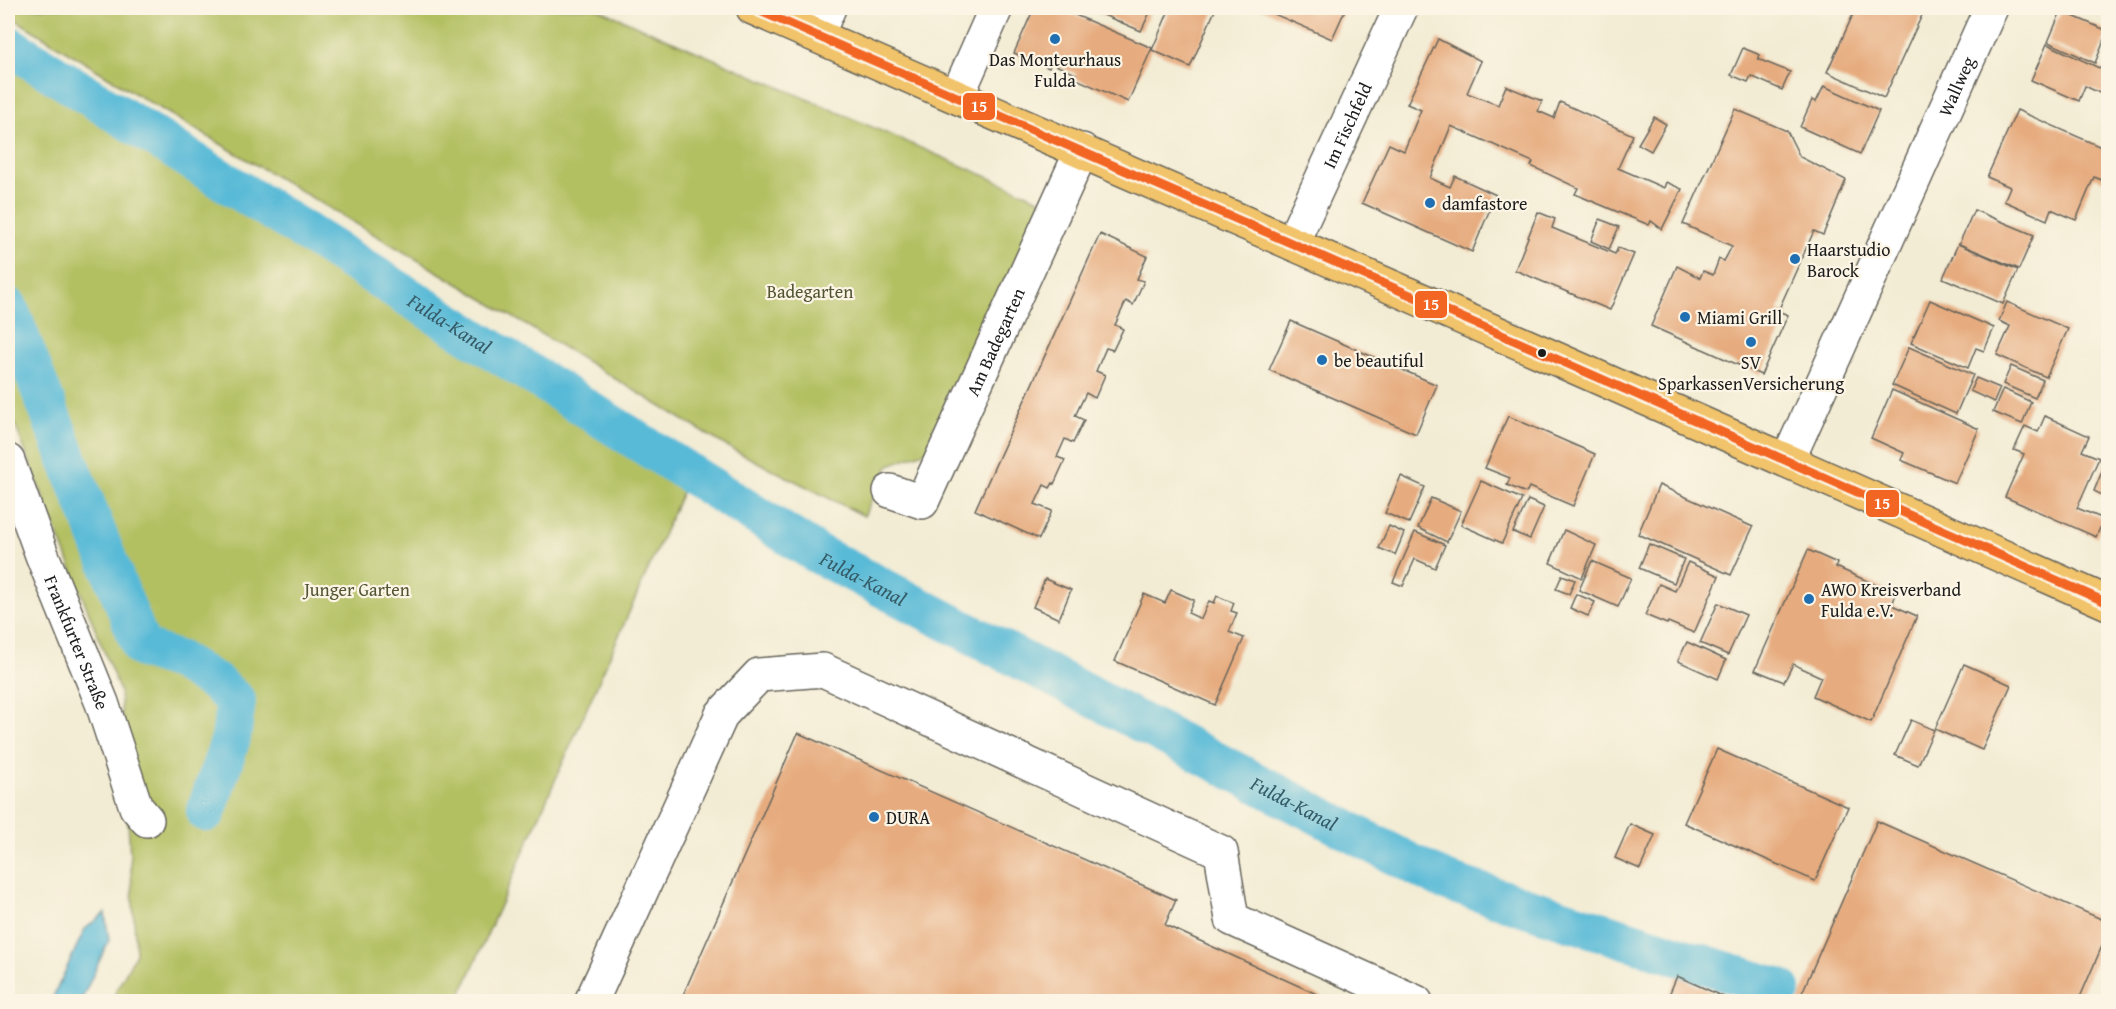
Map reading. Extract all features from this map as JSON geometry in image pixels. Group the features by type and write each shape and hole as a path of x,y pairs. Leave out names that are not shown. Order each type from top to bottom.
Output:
{"main road":[{"path":"753,8 823,21 957,96 2109,603"}],"street":[{"path":"957,96 996,8"},
{"name":"Im Fischfeld","path":"1292,243 1401,8"},
{"name":"Wallweg","path":"1788,460 1990,8"},
{"name":"Am Badegarten","path":"890,491 922,502 1082,150"},
{"name":"Frankfurter Straße","path":"8,461 42,555 102,703 136,807 147,820"},
{"path":"591,1002 722,714 759,675 823,670 1221,852 1232,919 1416,1002"}],"green space":[{"name":"Badegarten","path":"8,8 596,8 1046,202 935,448 889,465 864,516 728,447 455,282 139,96 8,15"},
{"name":"Junger Garten","path":"8,61 683,490 458,1001 111,1001 136,953 120,692 8,407"}],"water":[{"path":"105,913 109,940 81,1001 51,1001 85,929"}],"building":[{"path":"1034,8 1059,8 1152,48 1128,102 1074,78 1076,74 1051,63 1049,68 1014,53"},
{"path":"1087,8 1152,8 1141,31"},
{"path":"1170,8 1216,8 1190,67 1152,50"},
{"path":"1260,8 1346,8 1332,39"},
{"path":"1856,8 1911,8 1923,13 1884,98 1827,72"},
{"path":"2061,11 2108,31 2095,63 2048,42"},
{"path":"1438,39 1481,61 1467,93 1498,105 1506,86 1542,101 1538,111 1554,118 1560,102 1633,135 1618,168 1664,188 1666,182 1682,189 1662,229 1651,221 1649,225 1575,194 1578,188 1531,166 1533,162 1451,126 1430,178 1450,187 1455,176 1496,195 1472,252 1362,203 1389,144 1404,151 1421,110 1407,104"},
{"path":"2047,44 2108,72 2108,97 2085,86 2079,101 2031,80"},
{"path":"1743,48 1760,55 1758,59 1790,72 1782,90 1751,76 1748,82 1731,75"},
{"path":"1824,86 1879,111 1860,154 1800,127 1812,100 1816,102"},
{"path":"1735,109 1787,131 1800,157 1846,180 1823,235 1814,231 1778,311 1788,315 1761,375 1651,326 1677,266 1700,278 1703,271 1713,275 1719,259 1724,261 1732,246 1683,224"},
{"path":"2017,110 2108,150 2108,172 2104,181 2094,177 2076,220 2051,209 2047,220 2004,201 2010,187 1987,177"},
{"path":"1654,117 1666,124 1651,151 1638,144"},
{"path":"1974,210 2034,235 2019,269 1959,244"},
{"path":"1538,212 1555,219 1552,228 1615,254 1618,248 1634,254 1610,310 1515,270"},
{"path":"1600,219 1619,227 1609,249 1591,241"},
{"path":"1100,234 1147,256 1137,279 1144,281 1133,305 1126,301 1115,325 1123,329 1113,350 1106,348 1096,371 1105,375 1095,398 1086,393 1075,416 1084,420 1073,443 1065,439 1057,457 1065,460 1054,484 1050,488 1044,485 1035,504 1052,511 1039,539 975,510"},
{"path":"1958,244 2018,270 2003,304 1943,278"},
{"path":"1930,300 1994,328 1984,351 1976,348 1968,368 1911,343"},
{"path":"2007,302 2068,329 2046,377 1997,355 2010,326 1999,321"},
{"path":"1291,321 1437,385 1416,434 1269,370"},
{"path":"1909,347 1973,375 1956,414 1892,385"},
{"path":"2011,366 2043,380 2035,398 2003,384"},
{"path":"1976,378 2000,388 1994,402 1970,391"},
{"path":"2003,389 2031,402 2022,424 1993,412"},
{"path":"1892,390 1979,429 1955,483 1901,460 1904,453 1871,438"},
{"path":"1508,416 1595,454 1573,506 1529,487 1526,493 1507,485 1510,478 1485,468"},
{"path":"2045,416 2089,436 2082,451 2099,458 2077,508 2104,519 2096,537 2005,497 2024,454 2014,450 2025,426 2038,432"},
{"path":"2108,457 2108,498 2094,491"},
{"path":"1401,476 1425,487 1409,523 1385,513"},
{"path":"1481,481 1522,499 1502,543 1461,525"},
{"path":"1659,485 1753,527 1731,575 1638,534"},
{"path":"1431,498 1461,511 1447,542 1418,528"},
{"path":"1528,500 1544,507 1530,539 1513,532"},
{"path":"1389,526 1404,533 1395,555 1379,548"},
{"path":"1564,530 1596,545 1582,578 1550,563"},
{"path":"1415,532 1445,545 1435,568 1415,559 1403,586 1393,582"},
{"path":"1649,544 1684,559 1674,583 1639,568"},
{"path":"1808,550 1837,563 1836,567 1896,594 1892,605 1917,616 1871,722 1813,696 1821,677 1793,664 1784,682 1755,670"},
{"path":"1592,561 1631,578 1618,607 1579,590"},
{"path":"1688,562 1719,576 1694,633 1645,615 1659,584 1675,591"},
{"path":"1562,575 1575,580 1569,594 1556,589"},
{"path":"1045,579 1071,590 1059,619 1033,607"},
{"path":"1171,590 1194,600 1188,613 1201,619 1209,601 1214,603 1217,596 1234,603 1231,611 1237,613 1229,632 1244,638 1215,705 1115,661 1144,594 1165,603"},
{"path":"1576,594 1595,602 1588,616 1570,608"},
{"path":"1718,603 1746,615 1728,655 1700,643"},
{"path":"1687,642 1726,660 1718,679 1678,661"},
{"path":"1964,664 2011,685 1982,750 1935,729"},
{"path":"1911,720 1934,730 1918,765 1895,755"},
{"name":"DURA","path":"798,733 1176,900 1165,925 1334,1002 680,1002"},
{"path":"1717,749 1848,807 1815,881 1684,823"},
{"path":"1877,821 2108,922 2108,932 2078,1002 1798,1002"},
{"path":"1630,824 1655,835 1640,869 1615,858"},
{"path":"1677,976 1735,1002 1666,1002"}],"waterway":[{"name":"Fulda-Kanal","path":"8,45 816,553 1445,881 1781,989"},
{"name":"Fulda-Kanal","path":"8,307 142,648 180,661 216,683 236,701 231,738 206,812"}],"transit line":[{"name":"15","path":"753,8 2108,603"}],"place":[{"name":"Das Monteurhaus Fulda","path":"1055,39"},
{"name":"damfastore","path":"1430,203"},
{"name":"Haarstudio Barock","path":"1795,259"},
{"name":"Miami Grill","path":"1685,317"},
{"name":"SV SparkassenVersicherung","path":"1751,342"},
{"name":"be beautiful","path":"1322,360"},
{"name":"AWO Kreisverband Fulda e.V.","path":"1809,599"},
{"name":"DURA","path":"874,817"}]}
